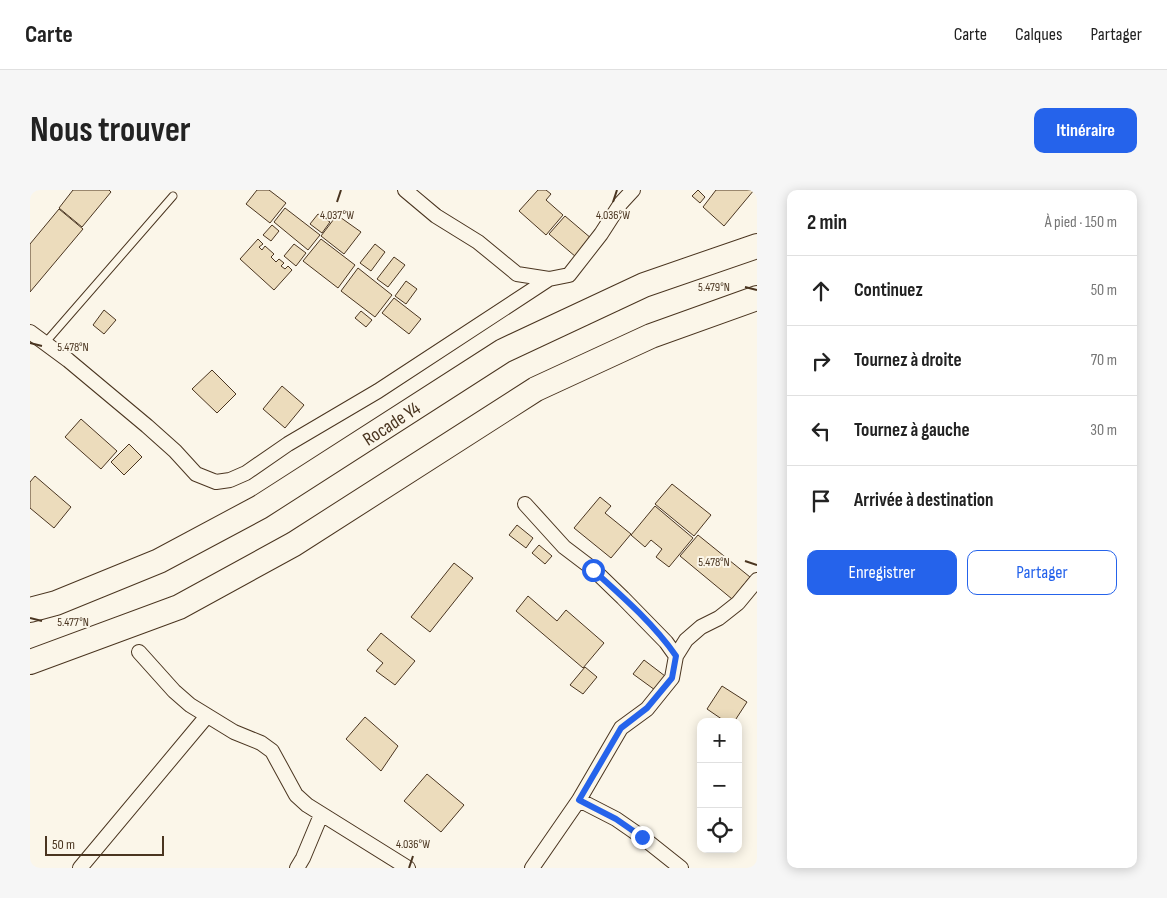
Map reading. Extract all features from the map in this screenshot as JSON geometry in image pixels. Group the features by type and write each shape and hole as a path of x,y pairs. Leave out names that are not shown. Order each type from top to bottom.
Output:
{"highway":[{"name":"Rocade Y4","path":"30,610 56,603 159,561 260,507 503,351 644,285 757,246"},
{"path":"30,662 179,608 294,544 536,389 651,336 757,298"}],"street":[{"path":"406,190 436,216 478,242 517,274 549,279 569,275 632,190"},
{"path":"35,340 147,426 175,451 196,474 216,482 230,480 246,473 288,444 393,381 549,279"},
{"path":"525,504 564,547 593,570 623,598 666,642 676,656"},
{"path":"532,868 579,800 621,728 647,708 672,678 676,656 686,640 701,627 719,618 738,603 757,580"},
{"path":"139,652 174,692 190,705 234,732 261,743 272,751 296,795 321,815 408,868"},
{"path":"80,868 207,716"},
{"path":"579,800 616,819 681,868"},
{"path":"297,868 321,815"}],"lane":[{"path":"35,340 173,196"}],"building":[{"path":"73,190 109,190 111,192 82,227 59,208"},
{"path":"257,190 269,190 286,203 270,223 246,204"},
{"path":"538,190 546,190 551,194 546,200 563,215 546,235 519,211"},
{"path":"698,190 705,197 700,203 692,196"},
{"path":"716,190 754,190 724,226 703,207"},
{"path":"285,208 320,235 308,250 274,222"},
{"path":"59,209 83,229 30,292 30,244"},
{"path":"318,214 330,222 322,233 310,224"},
{"path":"337,215 361,232 344,254 321,236"},
{"path":"565,216 592,239 576,257 549,234"},
{"path":"272,225 279,231 271,241 263,235"},
{"path":"258,239 263,244 259,247 262,250 265,246 274,254 271,257 276,262 279,259 284,263 281,266 285,269 288,266 292,270 274,290 240,259"},
{"path":"321,239 355,265 338,288 303,261"},
{"path":"294,244 306,253 296,266 284,256"},
{"path":"375,244 385,252 371,271 360,263"},
{"path":"394,257 405,265 388,287 377,279"},
{"path":"358,268 392,295 375,317 341,291"},
{"path":"406,281 417,289 406,304 395,296"},
{"path":"394,298 421,319 409,334 382,313"},
{"path":"104,310 116,320 104,334 93,325"},
{"path":"361,311 372,320 366,327 355,318"},
{"path":"212,370 236,394 217,413 192,389"},
{"path":"282,386 304,405 285,428 263,409"},
{"path":"81,419 117,451 101,469 65,437"},
{"path":"129,444 142,457 124,475 111,462"},
{"path":"35,476 71,507 54,528 30,508 30,482"},
{"path":"672,484 711,515 694,536 655,504"},
{"path":"600,497 611,506 605,513 631,534 611,558 574,528"},
{"path":"655,506 693,538 669,567 656,557 662,549 651,540 645,547 631,535"},
{"path":"517,525 533,538 526,548 509,535"},
{"path":"698,535 750,577 732,599 680,556"},
{"path":"539,545 552,556 545,564 532,553"},
{"path":"454,563 473,578 430,632 411,617"},
{"path":"528,596 557,621 566,610 604,643 583,668 516,611"},
{"path":"381,633 415,661 395,685 376,671 383,663 367,650"},
{"path":"644,660 665,676 655,690 633,674"},
{"path":"585,667 597,677 583,694 570,685"},
{"path":"722,686 747,702 737,718 720,718 707,709"},
{"path":"365,717 398,746 381,771 346,739"},
{"path":"427,774 464,805 441,832 404,801"}],"route":[{"path":"593,570 666,642 676,656 672,678 647,708 621,728 579,800 616,819 642,837"}]}
